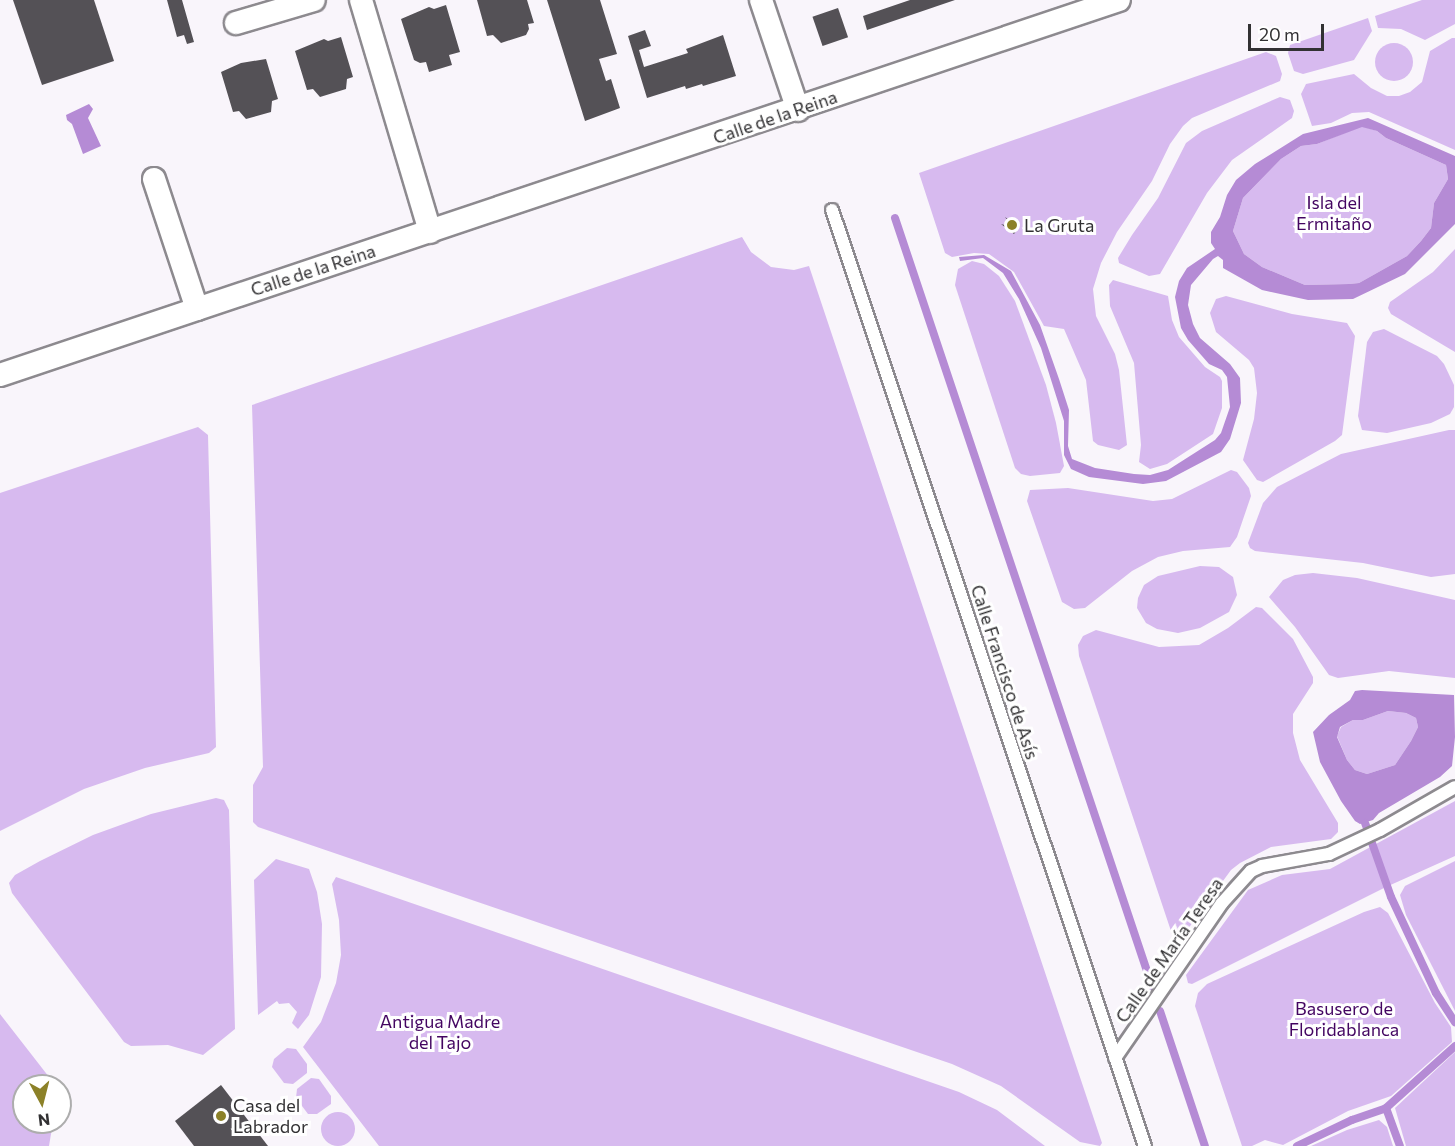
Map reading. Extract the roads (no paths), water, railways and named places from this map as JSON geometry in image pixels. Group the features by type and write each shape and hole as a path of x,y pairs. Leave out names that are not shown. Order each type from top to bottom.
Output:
{"street":[{"path":"236,23 314,0"},
{"path":"361,0 430,232"},
{"path":"761,0 798,110"},
{"name":"Calle de la Reina","path":"0,375 798,110 1119,0"},
{"path":"154,179 196,309"}],"lane":[{"name":"Calle Francisco de Asís","path":"832,210 1145,1146"},
{"name":"Calle de María Teresa","path":"1115,1058 1222,903 1251,871 1262,866 1329,854 1380,830 1455,787"}],"waterway":[{"path":"895,218 1152,986"},
{"path":"1365,823 1367,828"},
{"path":"1372,843 1391,897 1436,993 1455,1022"},
{"path":"1160,1011 1205,1146"},
{"path":"1386,1108 1455,1046"},
{"path":"1297,1146 1352,1120 1386,1108 1400,1146"}],"place":[{"name":"La Gruta","path":"1012,225"},
{"name":"Casa del Labrador","path":"221,1116"}],"park label":[{"name":"Isla del Ermitaño","path":"1334,213"},
{"name":"Basusero de Floridablanca","path":"1344,1019"},
{"name":"Antigua Madre del Tajo","path":"440,1032"}]}
